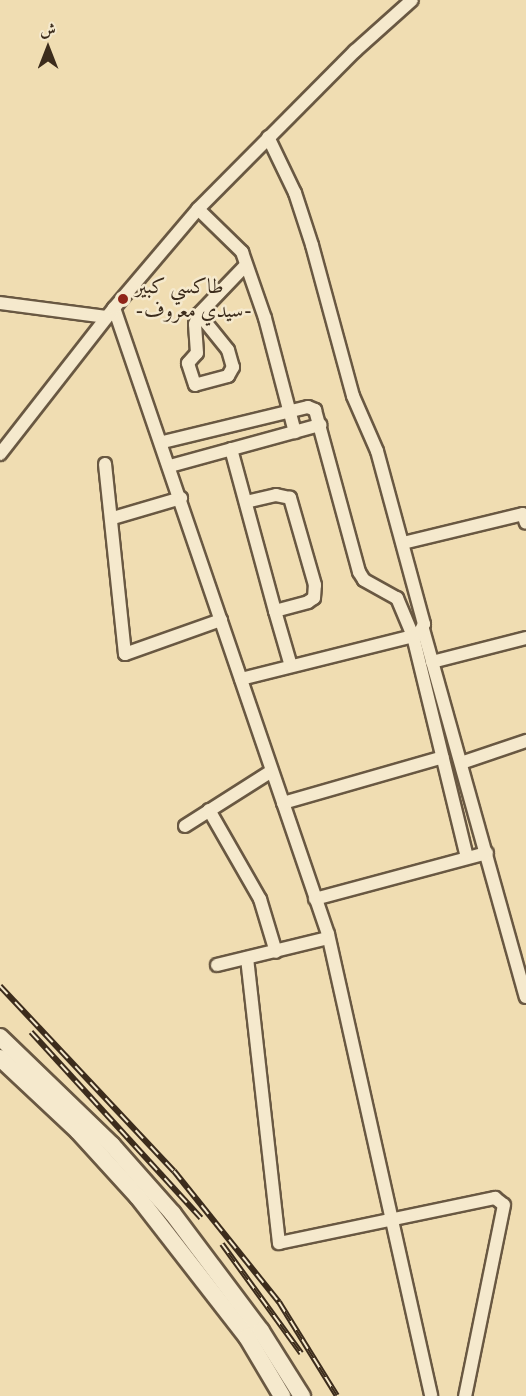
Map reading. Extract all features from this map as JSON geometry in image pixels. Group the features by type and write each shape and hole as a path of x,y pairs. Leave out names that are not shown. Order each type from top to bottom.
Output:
{"street":[{"path":"0,454 110,312 198,209 268,138 412,0"},
{"path":"268,138 296,193 353,396 377,451 403,543 423,676 467,858"},
{"path":"198,209 235,241 246,265 295,432"},
{"path":"199,314 228,350 233,367 228,376 195,385 188,363 197,353 195,324 199,314 246,265"},
{"path":"0,303 110,312"},
{"path":"110,312 163,442 270,772 283,803 328,938 431,1396"},
{"path":"163,442 289,411 311,408 320,425 359,572 364,580 397,598 418,632 434,668 487,853 526,1002"},
{"path":"170,466 320,425"},
{"path":"231,449 291,666"},
{"path":"105,464 113,518 125,654 221,620"},
{"path":"246,502 276,495 290,498 315,585 314,598 308,602 275,611"},
{"path":"113,518 181,498"},
{"path":"403,543 523,514 526,523"},
{"path":"241,679 418,632"},
{"path":"423,676 434,668 526,638"},
{"path":"462,763 526,741"},
{"path":"283,803 443,758"},
{"path":"184,826 270,772"},
{"path":"209,810 260,898 276,952"},
{"path":"315,899 487,853"},
{"path":"218,965 328,938"},
{"path":"247,958 279,1243 495,1198 504,1205 465,1396"},
{"path":"0,1037 112,1145 173,1214 261,1331 302,1396"},
{"path":"0,1058 111,1164 184,1251 247,1337 282,1396"}],"railway":[{"path":"0,986 174,1171 279,1302 337,1396"},
{"path":"31,1032 201,1218"},
{"path":"222,1244 301,1353"}],"place":[{"name":"طاكسي كبير -سيدي معروف-","path":"123,299"}]}
